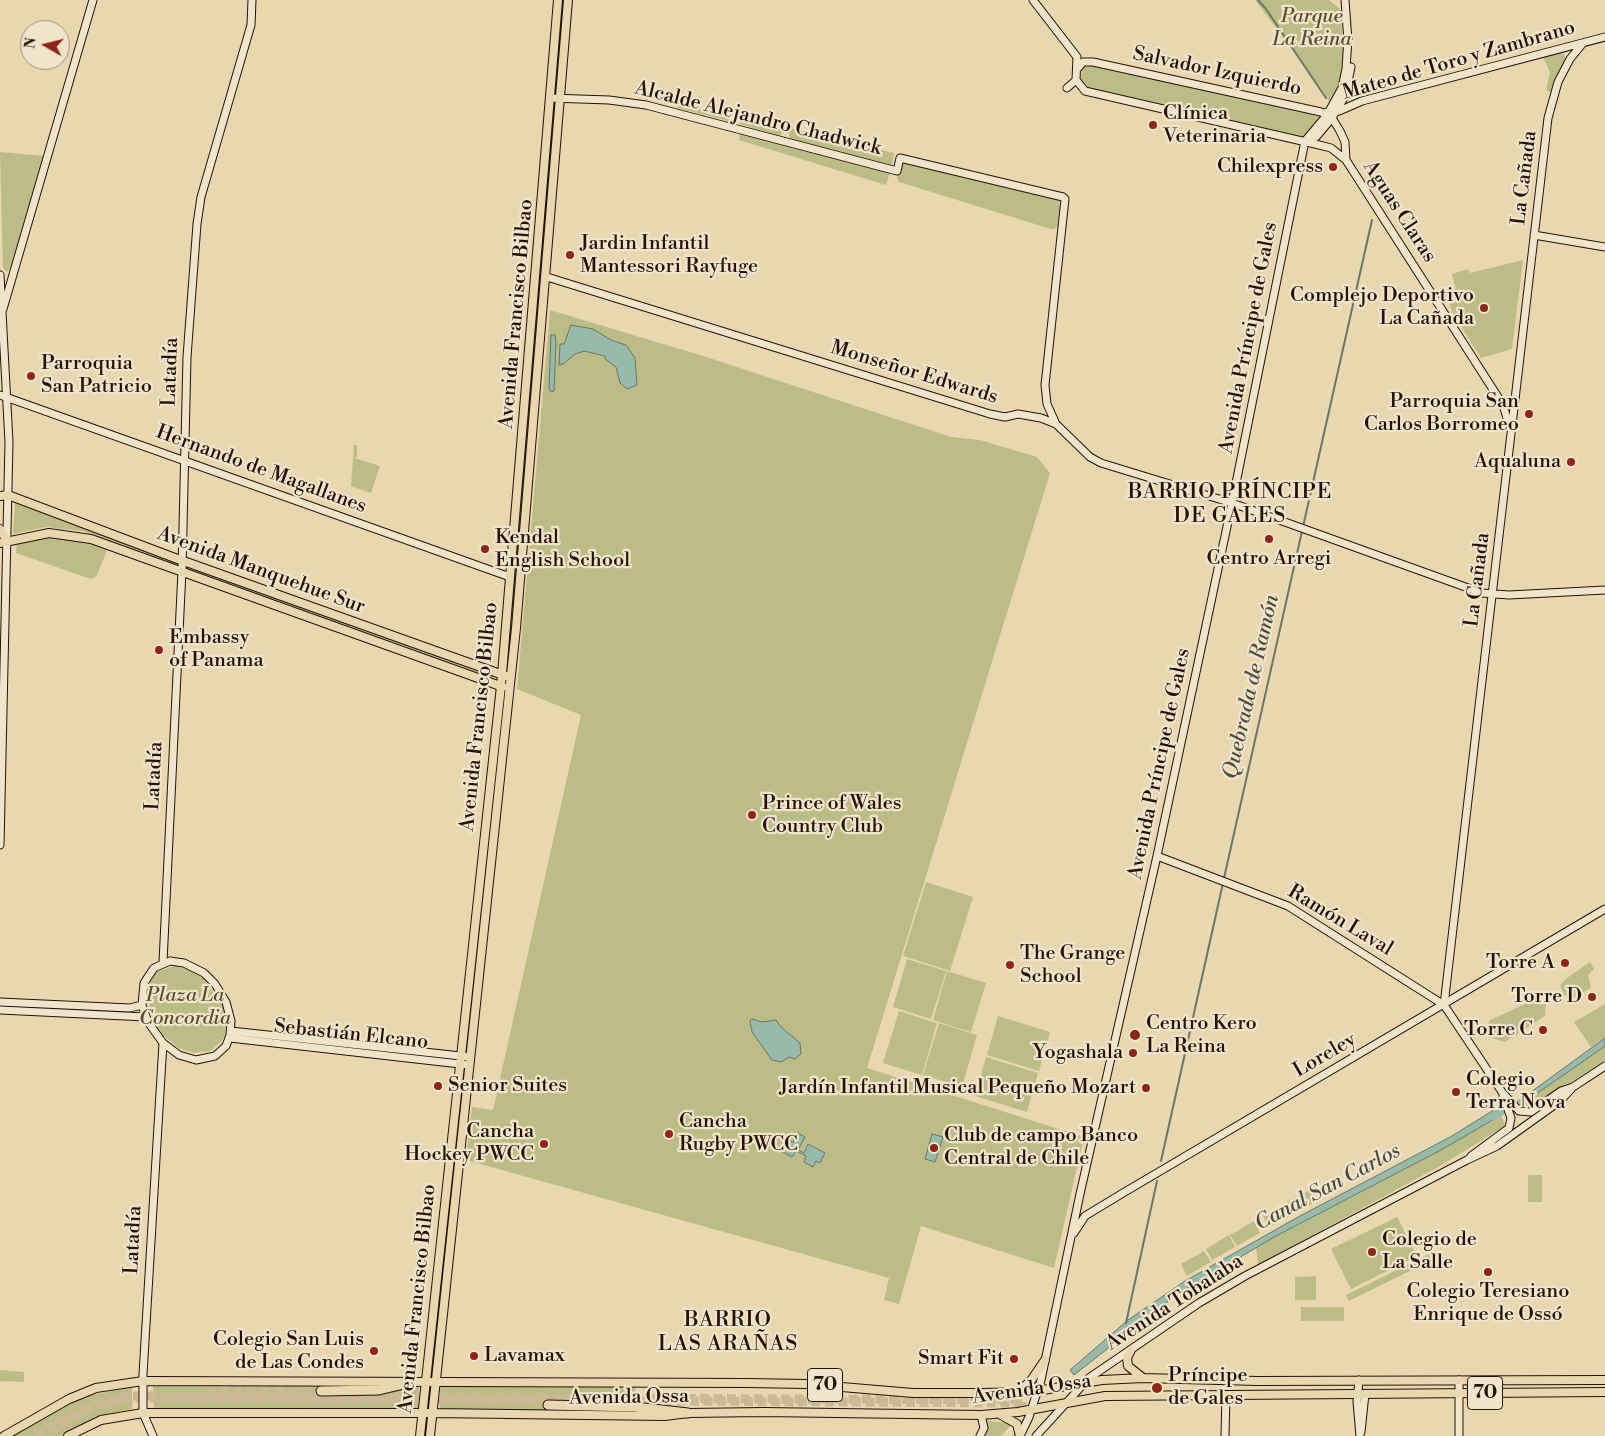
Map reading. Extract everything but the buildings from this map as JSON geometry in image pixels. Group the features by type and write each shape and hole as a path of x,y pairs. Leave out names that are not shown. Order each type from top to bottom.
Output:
{"highway":[{"path":"321,1391 368,1391 412,1382"},
{"path":"548,1405 615,1406 688,1413"}],"main road":[{"name":"Avenida Francisco Bilbao","path":"420,1436 501,686 538,262 558,0"},
{"name":"Avenida Francisco Bilbao","path":"430,1436 520,585 547,277 568,0"},
{"path":"538,262 540,271 547,277"},
{"name":"Avenida Manquehue Sur","path":"4,495 511,677"},
{"path":"0,529 3,542"},
{"name":"Avenida Manquehue Sur","path":"3,542 44,534 77,536 182,571 510,689"},
{"path":"510,577 520,585"},
{"path":"445,1202 448,1216 454,1220"},
{"path":"1131,1350 1127,1358 1128,1366 1143,1378"},
{"path":"1012,1393 1030,1382 1045,1360"},
{"name":"Avenida Ossa","path":"436,1381 806,1384 913,1393 1012,1393 1038,1391 1084,1382 1143,1378 1257,1381 1605,1380"},
{"path":"4,1436 69,1399 103,1387 143,1381 412,1382"},
{"name":"70","path":"412,1382 436,1381"},
{"path":"1256,1395 1257,1381"},
{"name":"Avenida Ossa","path":"68,1436 101,1420 143,1413 433,1413 657,1416 688,1413 981,1415 1032,1409 1105,1396 1605,1392"},
{"path":"999,1414 1017,1424 1020,1436"}],"street":[{"path":"2,314 93,0"},
{"name":"Latadía","path":"163,962 182,571 187,358 197,214 200,197 251,25 252,0"},
{"path":"1033,0 1061,39 1077,57 1076,80 1067,88"},
{"path":"1329,114 1345,96 1351,69 1345,0"},
{"name":"Mateo de Toro y Zambrano","path":"1329,114 1356,103 1497,64 1605,37"},
{"path":"1076,80 1085,91 1306,141 1316,137 1342,88 1346,69 1348,38"},
{"name":"La Cañada","path":"1444,1005 1550,107 1558,82 1570,59 1583,43"},
{"name":"La Cañada","path":"1570,47 1570,59"},
{"name":"Salvador Izquierdo","path":"1071,49 1093,62 1329,114"},
{"path":"1078,68 1083,62 1093,62"},
{"path":"1345,96 1348,101 1356,103"},
{"name":"Alcalde Alejandro Chadwick","path":"550,98 614,100 658,107 897,170 900,158 1060,196 1065,199 1045,385 1047,404 1056,424"},
{"name":"Aguas Claras","path":"1329,114 1345,142 1346,160"},
{"name":"Aguas Claras","path":"1306,141 1331,148 1346,160 1502,405 1509,424 1511,438"},
{"name":"Avenida Príncipe de Gales","path":"1038,1391 1232,503 1306,141"},
{"path":"1331,148 1345,142"},
{"path":"1534,235 1605,247"},
{"path":"0,275 4,495 0,845"},
{"name":"Monseñor Edwards","path":"547,277 990,414 1005,417 1018,414 1032,416 1056,424 1090,457 1102,463 1232,503 1482,593 1492,595 1605,590"},
{"name":"Hernando de Magallanes","path":"3,396 510,577"},
{"path":"1502,405 1510,406 1515,401"},
{"name":"Ramón Laval","path":"1156,856 1288,906 1444,1005"},
{"name":"Loreley","path":"1071,1240 1077,1225 1085,1216 1605,909"},
{"path":"163,962 184,963 212,980 226,1002 230,1017 230,1034 221,1052 204,1060 183,1056 163,1043 146,1017 142,1005 142,992 146,979 154,968 163,962"},
{"path":"0,1002 130,1008 142,1005"},
{"path":"1444,1005 1509,1104 1511,1122 1507,1130 1467,1160"},
{"path":"0,1010 146,1017"},
{"name":"Sebastián Elcano","path":"230,1034 470,1061"},
{"name":"Latadía","path":"153,1436 143,1413 143,1381 163,1043"},
{"name":"Avenida Tobalaba","path":"1036,1436 1084,1382 1231,1284 1504,1142 1560,1101 1573,1087 1605,1066"},
{"path":"1509,1104 1518,1110 1529,1113 1561,1091 1573,1087"},
{"path":"1360,1380 1360,1436"},
{"path":"1459,1380 1459,1436"},
{"path":"1020,1436 1038,1391"},
{"path":"1225,1436 1226,1395"},
{"path":"980,1436 984,1428 981,1415"}],"green space":[{"path":"562,0 547,204 509,663 507,662"},
{"name":"Parque La Reina","path":"1255,0 1329,0 1341,10 1344,69 1340,89 1330,103 1322,89"},
{"path":"1563,53 1567,61 1558,75 1551,92 1546,90 1550,72 1543,57"},
{"path":"1087,63 1321,115 1323,118 1302,138 1084,88 1080,83 1083,65"},
{"path":"677,102 728,114 728,121 678,108"},
{"path":"741,117 784,127 779,136 740,124"},
{"path":"789,128 894,153 892,164 889,165 789,138"},
{"path":"740,132 890,172 886,185 739,140"},
{"path":"0,152 45,156 11,268 7,272 3,268"},
{"path":"906,163 1060,198 1058,225 1055,229 1051,229 899,182 897,178 900,166"},
{"name":"Complejo Deportivo La Cañada","path":"1523,260 1512,349 1481,358 1452,312 1449,302 1447,303 1441,295 1456,289 1452,274 1468,269 1470,273"},
{"name":"Prince of Wales Country Club","path":"550,310 703,356 951,437 980,440 1037,457 1050,473 867,1068 1084,1137 1054,1268 921,1226 899,1304 884,1300 889,1278 466,1160 472,1107 493,1110 581,715 517,689"},
{"path":"354,445 357,445 357,457 354,458 380,466 371,493 351,486"},
{"path":"15,503 173,559 191,569 494,675 493,678 83,531 45,527 13,534"},
{"path":"46,537 77,540 108,548 97,575 93,579 88,578 16,553 17,542"},
{"path":"497,762 497,772 465,1053"},
{"path":"926,882 973,897 950,971 903,956"},
{"path":"907,959 946,971 931,1019 893,1007"},
{"path":"1590,962 1594,969 1588,975 1591,988 1572,998 1564,995 1560,985"},
{"name":"Plaza La Concordia","path":"174,966 188,969 205,980 222,1005 226,1015 225,1035 221,1042 210,1051 194,1053 179,1048 163,1035 153,1021 147,995 151,980 157,972"},
{"path":"947,971 986,983 971,1032 933,1020"},
{"path":"1538,998 1546,1004 1545,1016 1505,1042 1488,1037 1486,1028 1490,1020"},
{"path":"1605,1004 1605,1037 1591,1047 1574,1022"},
{"path":"899,1011 937,1023 922,1075 883,1063"},
{"path":"998,1016 1050,1032 1039,1071 987,1055"},
{"path":"939,1023 977,1035 962,1087 923,1075"},
{"path":"1605,1046 1605,1061 1528,1109 1522,1104"},
{"path":"986,1057 1038,1073 1027,1112 975,1096"},
{"path":"1501,1115 1505,1126 1440,1166 1258,1265 1256,1247 1441,1150"},
{"path":"1528,1175 1542,1175 1542,1202 1528,1202"},
{"path":"1311,1189 1318,1201 1294,1214 1287,1202"},
{"path":"1287,1203 1293,1215 1269,1227 1263,1216"},
{"path":"448,1217 450,1220 436,1346 436,1318"},
{"path":"1397,1217 1417,1256 1351,1289 1331,1249"},
{"path":"1254,1221 1260,1233 1237,1246 1230,1235"},
{"path":"1229,1235 1235,1247 1212,1260 1206,1249"},
{"path":"1204,1251 1211,1262 1187,1276 1181,1264"},
{"path":"1429,1254 1432,1260 1349,1301 1346,1295"},
{"path":"1316,1276 1316,1300 1295,1300 1295,1277"},
{"path":"1301,1307 1344,1307 1344,1321 1301,1321"},
{"path":"0,1370 24,1372 24,1382 0,1381"},
{"path":"301,1385 419,1387 419,1407 416,1409 154,1409 153,1386"},
{"path":"132,1387 132,1409 102,1415 61,1436 12,1436 64,1405 87,1396"},
{"path":"442,1387 636,1387 635,1413 440,1409 440,1389"},
{"path":"987,1421 1012,1423 1018,1428 1017,1432 1015,1436 1012,1436 1016,1430 1011,1425 1001,1436 982,1436"}],"shaded area":[{"path":"571,325 593,329 611,340 626,345 635,358 637,385 627,389 620,383 616,367 605,359 605,356 584,351 575,354 559,365 560,344 564,344"},
{"path":"551,335 555,335 556,343 554,391 551,392 549,388"},
{"path":"752,1019 762,1022 776,1020 781,1027 800,1043 801,1054 795,1059 789,1057 781,1062 772,1060 752,1032 750,1021"},
{"path":"1605,1038 1605,1046 1522,1104 1520,1100"},
{"path":"1497,1108 1501,1115 1441,1150 1276,1236 1176,1295 1074,1375 1070,1370 1128,1320 1185,1281 1298,1217 1452,1136"},
{"path":"798,1133 805,1137 798,1150 804,1153 808,1144 825,1153 820,1163 816,1161 813,1167 804,1162 806,1156 796,1151 792,1157 781,1151 787,1139 793,1142"},
{"name":"Club de campo Banco Central de Chile","path":"932,1134 943,1137 935,1162 925,1159"}],"waterway":[{"name":"Quebrada de Ramón","path":"1258,0 1326,98"},
{"name":"Quebrada de Ramón","path":"1224,878 1372,220"},
{"name":"Quebrada de Ramón","path":"1161,1161 1223,883"},
{"name":"Canal San Carlos","path":"1493,1118 1526,1098"},
{"name":"Quebrada de Ramón","path":"1126,1323 1157,1181"}],"tunnel":[{"path":"207,1391 276,1387 321,1391"},
{"path":"34,1436 93,1404 130,1396 1022,1400 1022,1403 132,1398 98,1405 39,1436"}],"place":[{"name":"Clínica Veterinaria","path":"1153,125"},
{"name":"Chilexpress","path":"1333,167"},
{"name":"Jardin Infantil Mantessori Rayfuge","path":"570,255"},
{"name":"Complejo Deportivo La Cañada","path":"1484,308"},
{"name":"Parroquia San Patricio","path":"31,376"},
{"name":"Parroquia San Carlos Borromeo","path":"1529,414"},
{"name":"Aqualuna","path":"1571,462"},
{"name":"Centro Arregi","path":"1269,539"},
{"name":"Kendal English School","path":"485,549"},
{"name":"Embassy of Panama","path":"159,650"},
{"name":"Prince of Wales Country Club","path":"752,815"},
{"name":"Torre A","path":"1565,963"},
{"name":"The Grange School","path":"1010,965"},
{"name":"Torre D","path":"1592,997"},
{"name":"Torre C","path":"1543,1030"},
{"name":"Centro Kero La Reina","path":"1135,1035"},
{"name":"Yogashala","path":"1133,1053"},
{"name":"Senior Suites","path":"438,1086"},
{"name":"Jardín Infantil Musical Pequeño Mozart","path":"1146,1088"},
{"name":"Colegio Terra Nova","path":"1456,1092"},
{"name":"Cancha Rugby PWCC","path":"669,1134"},
{"name":"Cancha Hockey PWCC","path":"544,1144"},
{"name":"Club de campo Banco Central de Chile","path":"934,1148"},
{"name":"Colegio de La Salle","path":"1372,1252"},
{"name":"Colegio Teresiano Enrique de Ossó","path":"1488,1272"},
{"name":"Colegio San Luis de Las Condes","path":"374,1351"},
{"name":"Lavamax","path":"474,1356"},
{"name":"Smart Fit","path":"1014,1359"},
{"name":"Príncipe de Gales","path":"1157,1388"}],"district":[{"name":"BARRIO PRÍNCIPE DE GALES","path":"1230,505"},
{"name":"BARRIO LAS ARAÑAS","path":"728,1333"}]}
